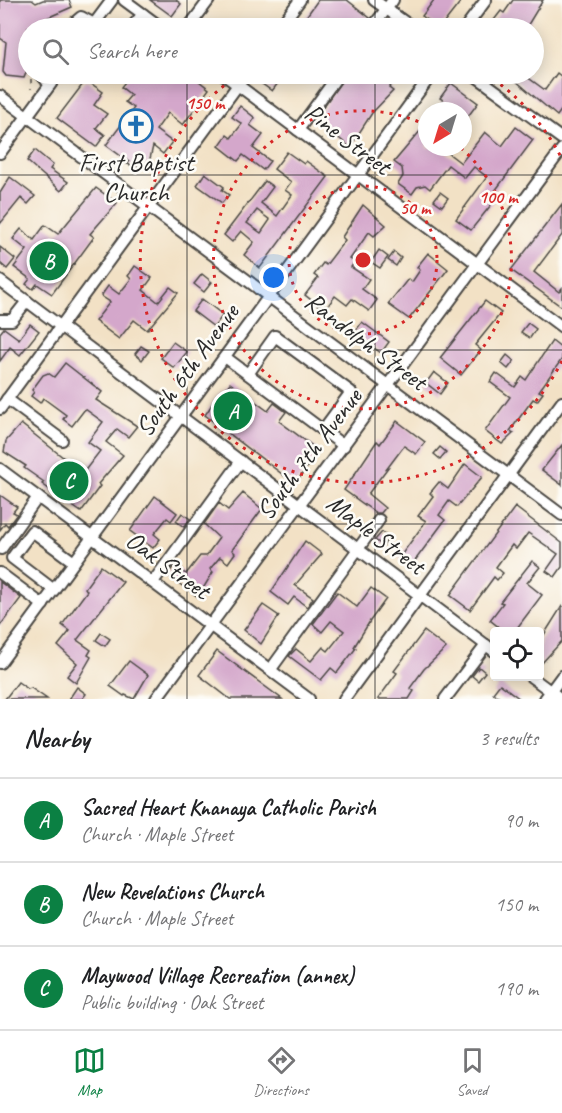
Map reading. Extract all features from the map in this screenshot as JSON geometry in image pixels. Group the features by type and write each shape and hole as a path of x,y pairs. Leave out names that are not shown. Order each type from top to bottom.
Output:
{"street":[{"path":"99,18 112,0"},
{"path":"124,0 148,18"},
{"path":"196,18 209,0"},
{"path":"286,18 300,0"},
{"path":"374,0 389,4 402,18"},
{"path":"472,18 486,0"},
{"path":"379,18 389,4"},
{"path":"139,18 142,14"},
{"path":"298,130 332,84"},
{"name":"South 6th Avenue","path":"0,663 425,84"},
{"path":"487,84 562,139"},
{"path":"0,153 50,85"},
{"path":"0,409 238,85"},
{"name":"Pine Street","path":"238,85 562,327"},
{"name":"Randolph Street","path":"0,96 562,514"},
{"name":"South 7th Avenue","path":"156,699 479,265 562,149"},
{"name":"Maple Street","path":"0,282 490,648"},
{"path":"0,320 12,320 27,301"},
{"path":"248,374 275,336 351,392 323,430"},
{"path":"225,357 344,446"},
{"path":"7,399 62,440"},
{"path":"344,699 562,402"},
{"path":"153,582 241,461"},
{"name":"Oak Street","path":"0,469 309,699"},
{"path":"38,497 1,548 54,590"},
{"path":"271,669 379,520"},
{"path":"12,558 32,531 74,562"},
{"path":"0,573 43,605"},
{"path":"445,699 490,648"},
{"path":"548,695 562,676"},
{"path":"535,681 548,695 561,699"}],"path":[{"path":"32,84 32,89"}],"building":[{"path":"0,0 32,0 36,3 43,0 69,0 72,7 47,18 18,18 18,77 6,76 3,72 6,42 0,38"},
{"path":"150,0 176,0 181,4 172,16"},
{"path":"318,0 347,0 370,18 305,18"},
{"path":"434,0 462,0 448,18 422,16"},
{"path":"513,0 543,0 532,18 496,18 501,11 504,13"},
{"path":"557,73 562,77 562,109 557,116 520,84 537,84 545,90"},
{"path":"83,84 92,84 103,92 94,105 107,114 96,128 105,135 96,147 57,118"},
{"path":"123,84 203,84 209,89 183,125 168,113 156,130 172,142 163,154 153,146 149,163 141,168 127,164 129,162 106,145 134,108 125,102 131,95 121,87"},
{"path":"262,84 277,84 272,91"},
{"path":"339,84 392,84 389,88 393,91 372,113 350,147 315,119"},
{"path":"452,84 478,103 472,111 472,102 442,102 443,100 440,98"},
{"path":"240,106 255,118 250,125 263,135 253,148 270,161 263,170 243,155 238,161 219,146 227,135 231,138 242,124 232,117"},
{"path":"516,127 533,140 495,191 499,195 471,230 456,219 487,177 474,167 465,178 448,165 430,189 425,185 417,187 412,194 398,184 403,176 402,168 394,162 418,134 418,156 452,156 461,163 466,156 472,156 472,149 485,132 502,146"},
{"path":"35,150 53,165 50,169 68,182 61,191 27,161"},
{"path":"287,152 304,164 306,161 328,177 260,268 244,255 254,242 241,231 232,242 224,235 265,181 273,187 261,203 277,216 292,195 285,190 291,182 274,169","holes":["257,210 270,220 261,233 247,223"]},
{"path":"205,173 224,187 222,190 229,195 222,203 197,185"},
{"path":"10,177 35,196 28,204 21,198 0,224 0,193"},
{"path":"96,188 117,203 90,234 94,237 52,294 37,284 33,289 26,284 30,279 14,267 27,250 13,239 21,229 34,240 45,225 58,234"},
{"path":"440,192 448,198 442,206 434,200"},
{"path":"562,204 562,235 534,272 559,292 562,288 562,307 511,270"},
{"path":"363,205 386,225 374,236 369,232 350,259 355,262 351,267 369,279 362,289 377,300 369,311 352,299 347,305 335,296 327,307 321,302 319,306 305,295 318,278 314,275 323,263 326,265 345,240 342,237"},
{"path":"0,247 15,259 7,269 0,263"},
{"path":"379,250 388,257 380,268 371,262"},
{"path":"394,252 401,258 396,266 388,260"},
{"path":"428,253 448,269 409,319 388,304 408,279 412,282 420,270 417,267"},
{"path":"135,266 152,278 143,290 158,302 170,287 178,293 147,330 134,320 119,339 95,321 110,302 101,296 108,286 119,294 131,279 128,276"},
{"path":"202,274 212,282 204,292 194,284"},
{"path":"202,299 223,315 214,327 193,311"},
{"path":"485,301 501,313 475,345 481,350 461,375 440,358"},
{"path":"362,322 389,342 381,353 354,333"},
{"path":"528,323 536,329 530,338 521,332"},
{"path":"30,324 39,331 20,355 10,347 0,361 0,333 4,328 19,339"},
{"path":"552,341 562,349 562,359 539,391 543,393 537,401 533,399 510,431 514,433 502,444 485,431 510,397 490,382 496,373 515,387 522,377 526,380"},
{"path":"173,342 187,352 174,368 161,358"},
{"path":"141,346 149,351 142,360 135,354"},
{"path":"507,355 514,361 508,369 501,363"},
{"path":"65,363 102,392 96,400 137,426 128,437 117,429 106,442 123,455 98,484 100,486 81,512 42,484 44,482 24,468 26,466 4,452 6,441 21,424 83,473 100,451 88,442 103,422 85,409 72,426 63,419 66,415 43,398 40,403 31,396 34,392 32,390 43,375 48,373 54,377"},
{"path":"434,372 448,383 440,394 426,383"},
{"path":"230,383 268,411 274,403 286,412 279,421 319,451 295,484 205,415 221,391 222,393"},
{"path":"397,421 425,442 416,454 404,446 368,494 385,508 381,513 376,513 344,490 377,441 380,444"},
{"path":"562,445 562,485 542,470"},
{"path":"440,447 446,452 440,459 434,454"},
{"path":"465,464 482,477 457,507 449,501 439,515 445,520 411,566 399,558 426,521 418,516 433,496 430,493 439,482 448,489"},
{"path":"243,493 262,509 232,550 235,553 228,563 220,557 210,569 213,572 198,597 167,575 174,566 186,574 200,556 206,556 219,538 204,524 219,503 228,510"},
{"path":"0,495 17,507 13,512 17,514 8,526 5,523 0,530"},
{"path":"155,496 177,513 171,521 167,518 154,534 160,539 153,548 130,531"},
{"path":"515,507 562,543 562,567 555,577 546,571 558,554 528,533 516,549 512,545 496,567 503,573 497,580 494,577 470,610 450,595"},
{"path":"182,513 190,519 184,527 176,521"},
{"path":"382,532 389,537 383,546 375,540"},
{"path":"305,541 322,554 295,585 313,598 307,607 294,597 288,605 271,592"},
{"path":"532,561 540,567 527,583 542,595 518,627 499,627 490,620 503,603 500,602"},
{"path":"101,566 123,582 77,640 91,650 88,655 91,657 76,683 67,676 77,663 58,646 70,631 62,625 87,591 85,588"},
{"path":"0,582 21,598 0,626"},
{"path":"371,588 386,599 354,647 356,648 337,673 331,668 321,680 289,656 296,649 311,661 323,647 328,651 344,631 331,621 322,632 313,624 337,592 357,607"},
{"path":"263,605 279,616 261,644 244,630"},
{"path":"562,606 562,641 544,661 544,635"},
{"path":"424,631 446,648 424,669 410,688 414,691 409,699 378,699 397,673 394,671"},
{"path":"101,633 110,639 105,646 96,640"},
{"path":"217,651 282,699 230,699 199,675"},
{"path":"129,661 148,675 134,699 124,696 110,686"},
{"path":"479,667 485,672 478,681 472,676"},
{"path":"18,682 28,689 31,688 47,699 5,699"},
{"path":"500,684 520,699 501,699 493,693"},
{"path":"77,687 86,694 82,699 69,699"}],"place":[{"name":"First Baptist Church","path":"136,126"},
{"name":"New Revelations Church","path":"49,261"},
{"name":"Sacred Heart Knanaya Catholic Parish","path":"233,411"},
{"name":"Maywood Village Recreation (annex)","path":"69,481"}]}
